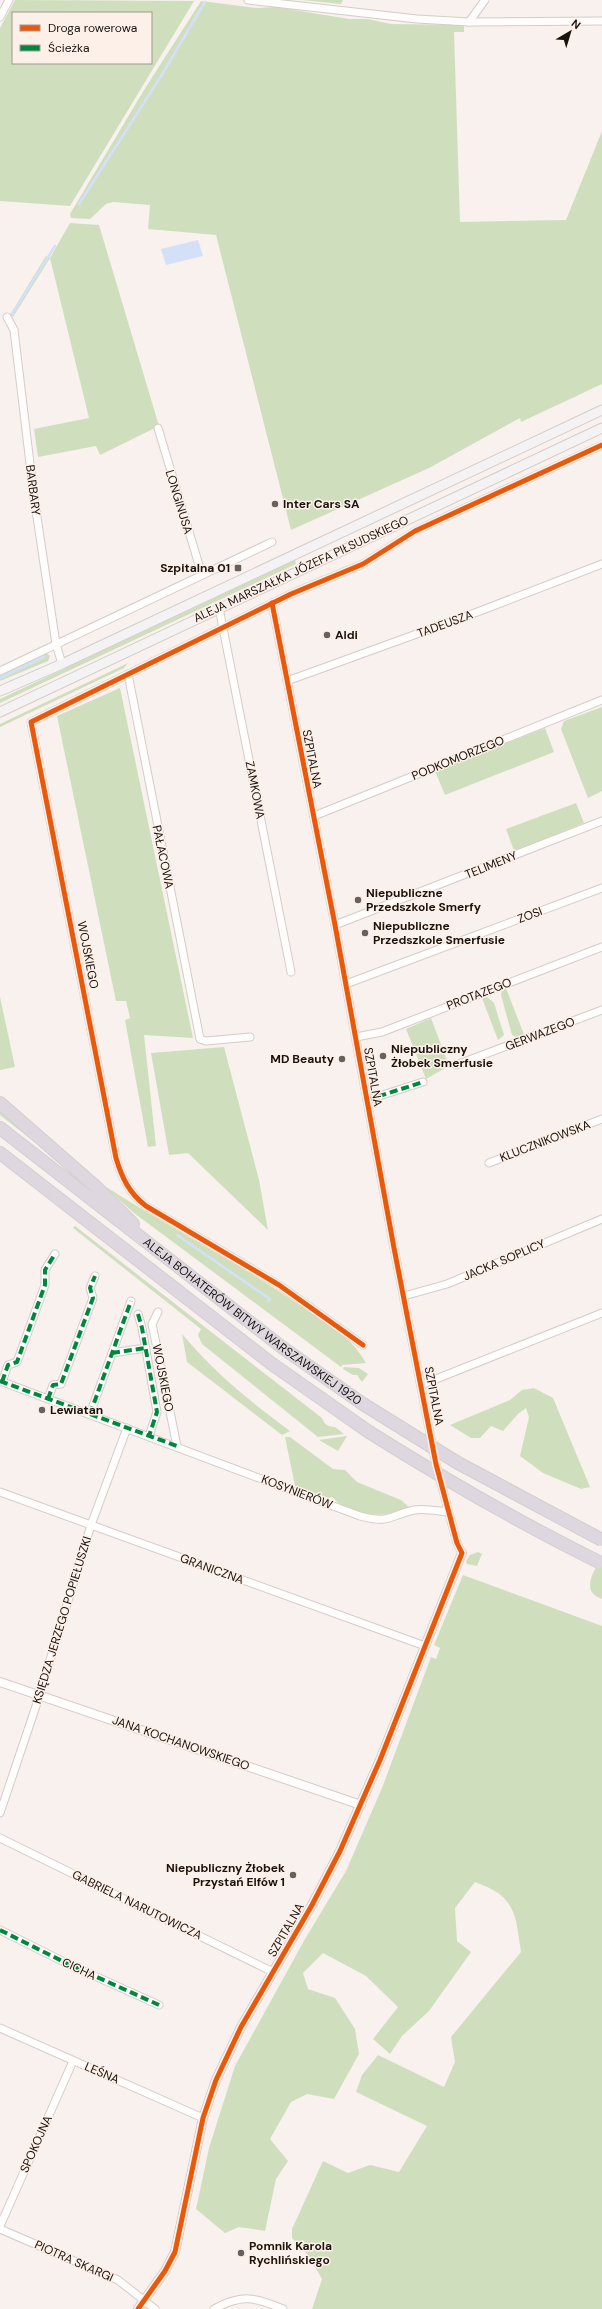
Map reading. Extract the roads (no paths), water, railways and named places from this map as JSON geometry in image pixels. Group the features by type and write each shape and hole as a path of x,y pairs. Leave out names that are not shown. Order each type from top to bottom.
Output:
{"highway":[{"path":"0,1103 95,1186 169,1260"},
{"name":"ALEJA BOHATERÓW BITWY WARSZAWSKIEJ 1920","path":"0,1128 284,1348 364,1404 488,1480 602,1540"},
{"name":"ALEJA BOHATERÓW BITWY WARSZAWSKIEJ 1920","path":"1,1154 272,1364 369,1432 489,1505 601,1562"}],"main road":[{"name":"ALEJA MARSZAŁKA JÓZEFA PIŁSUDSKIEGO","path":"0,691 62,664 602,410"},
{"name":"ALEJA MARSZAŁKA JÓZEFA PIŁSUDSKIEGO","path":"0,712 602,428"}],"street":[{"path":"0,17 3,0"},
{"path":"0,17 9,0"},
{"path":"248,0 469,22 602,21"},
{"path":"469,22 485,0"},
{"name":"BARBARY","path":"7,317 14,330 34,497 56,644 62,664"},
{"name":"LONGINUSA","path":"158,428 202,575"},
{"name":"ALEJA MARSZAŁKA JÓZEFA PIŁSUDSKIEGO","path":"31,722 272,603 363,564 415,531 602,445"},
{"path":"0,671 272,542"},
{"name":"TADEUSZA","path":"286,681 480,611 602,564"},
{"name":"SZPITALNA","path":"138,2309 165,2271 175,2252 203,2118 216,2080 231,2046 326,1879 361,1805 460,1556 448,1512 421,1385 335,925 286,681 272,603"},
{"name":"ZAMKOWA","path":"219,608 291,972"},
{"name":"PAŁACOWA","path":"128,674 200,1039 206,1041 250,1037"},
{"name":"PODKOMORZEGO","path":"314,816 602,700"},
{"name":"WOJSKIEGO","path":"31,722 116,1158 130,1191 152,1209 279,1285 363,1345"},
{"name":"TELIMENY","path":"335,925 602,821"},
{"name":"ZOSI","path":"346,984 602,888"},
{"name":"PROTAZEGO","path":"356,1037 382,1032 602,947"},
{"name":"GERWAZEGO","path":"456,1065 602,1010"},
{"path":"367,1100 423,1082"},
{"name":"KLUCZNIKOWSKA","path":"489,1163 602,1119"},
{"name":"JACKA SOPLICY","path":"404,1296 447,1284 602,1219"},
{"path":"1,1382 8,1365 17,1362 45,1285 45,1270 55,1254"},
{"path":"48,1399 54,1385 61,1384 93,1298 90,1288 95,1276"},
{"path":"90,1414 131,1301"},
{"name":"WOJSKIEGO","path":"158,1312 152,1324 176,1446"},
{"path":"421,1385 602,1313"},
{"path":"138,1314 146,1348 157,1412 149,1436"},
{"path":"112,1353 146,1348"},
{"name":"KOSYNIERÓW","path":"1,1382 370,1518 388,1520 415,1510 448,1512"},
{"name":"KSIĘDZA JERZEGO POPIEŁUSZKI","path":"0,1812 39,1695 91,1525 128,1428"},
{"name":"GRANICZNA","path":"0,1492 425,1646"},
{"name":"JANA KOCHANOWSKIEGO","path":"0,1682 361,1805"},
{"name":"GABRIELA NARUTOWICZA","path":"0,1838 273,1972"},
{"name":"CICHA","path":"0,1930 66,1963 159,2005"},
{"name":"LEŚNA","path":"0,2028 203,2118"},
{"name":"SPOKOJNA","path":"0,2227 73,2061"},
{"name":"PIOTRA SKARGI","path":"0,2227 118,2280 155,2309"},
{"path":"214,2309 232,2300 251,2298 283,2309"}],"water":[{"path":"198,240 203,256 166,265 161,249"}],"waterway":[{"path":"79,204 161,76 205,2"},
{"path":"11,316 55,246"},
{"path":"0,678 44,657"},
{"path":"177,1235 270,1299 268,1301"}],"place":[{"name":"Inter Cars SA","path":"275,504"},
{"name":"Szpitalna 01","path":"238,568"},
{"name":"Aldi","path":"327,635"},
{"name":"Niepubliczne Przedszkole Smerfy","path":"358,900"},
{"name":"Niepubliczne Przedszkole Smerfusie","path":"365,933"},
{"name":"Niepubliczny Żłobek Smerfusie","path":"383,1056"},
{"name":"MD Beauty","path":"342,1059"},
{"name":"Lewiatan","path":"42,1410"},
{"name":"Niepubliczny Żłobek Przystań Elfów 1","path":"293,1875"},
{"name":"Pomnik Karola Rychlińskiego","path":"241,2253"}]}
